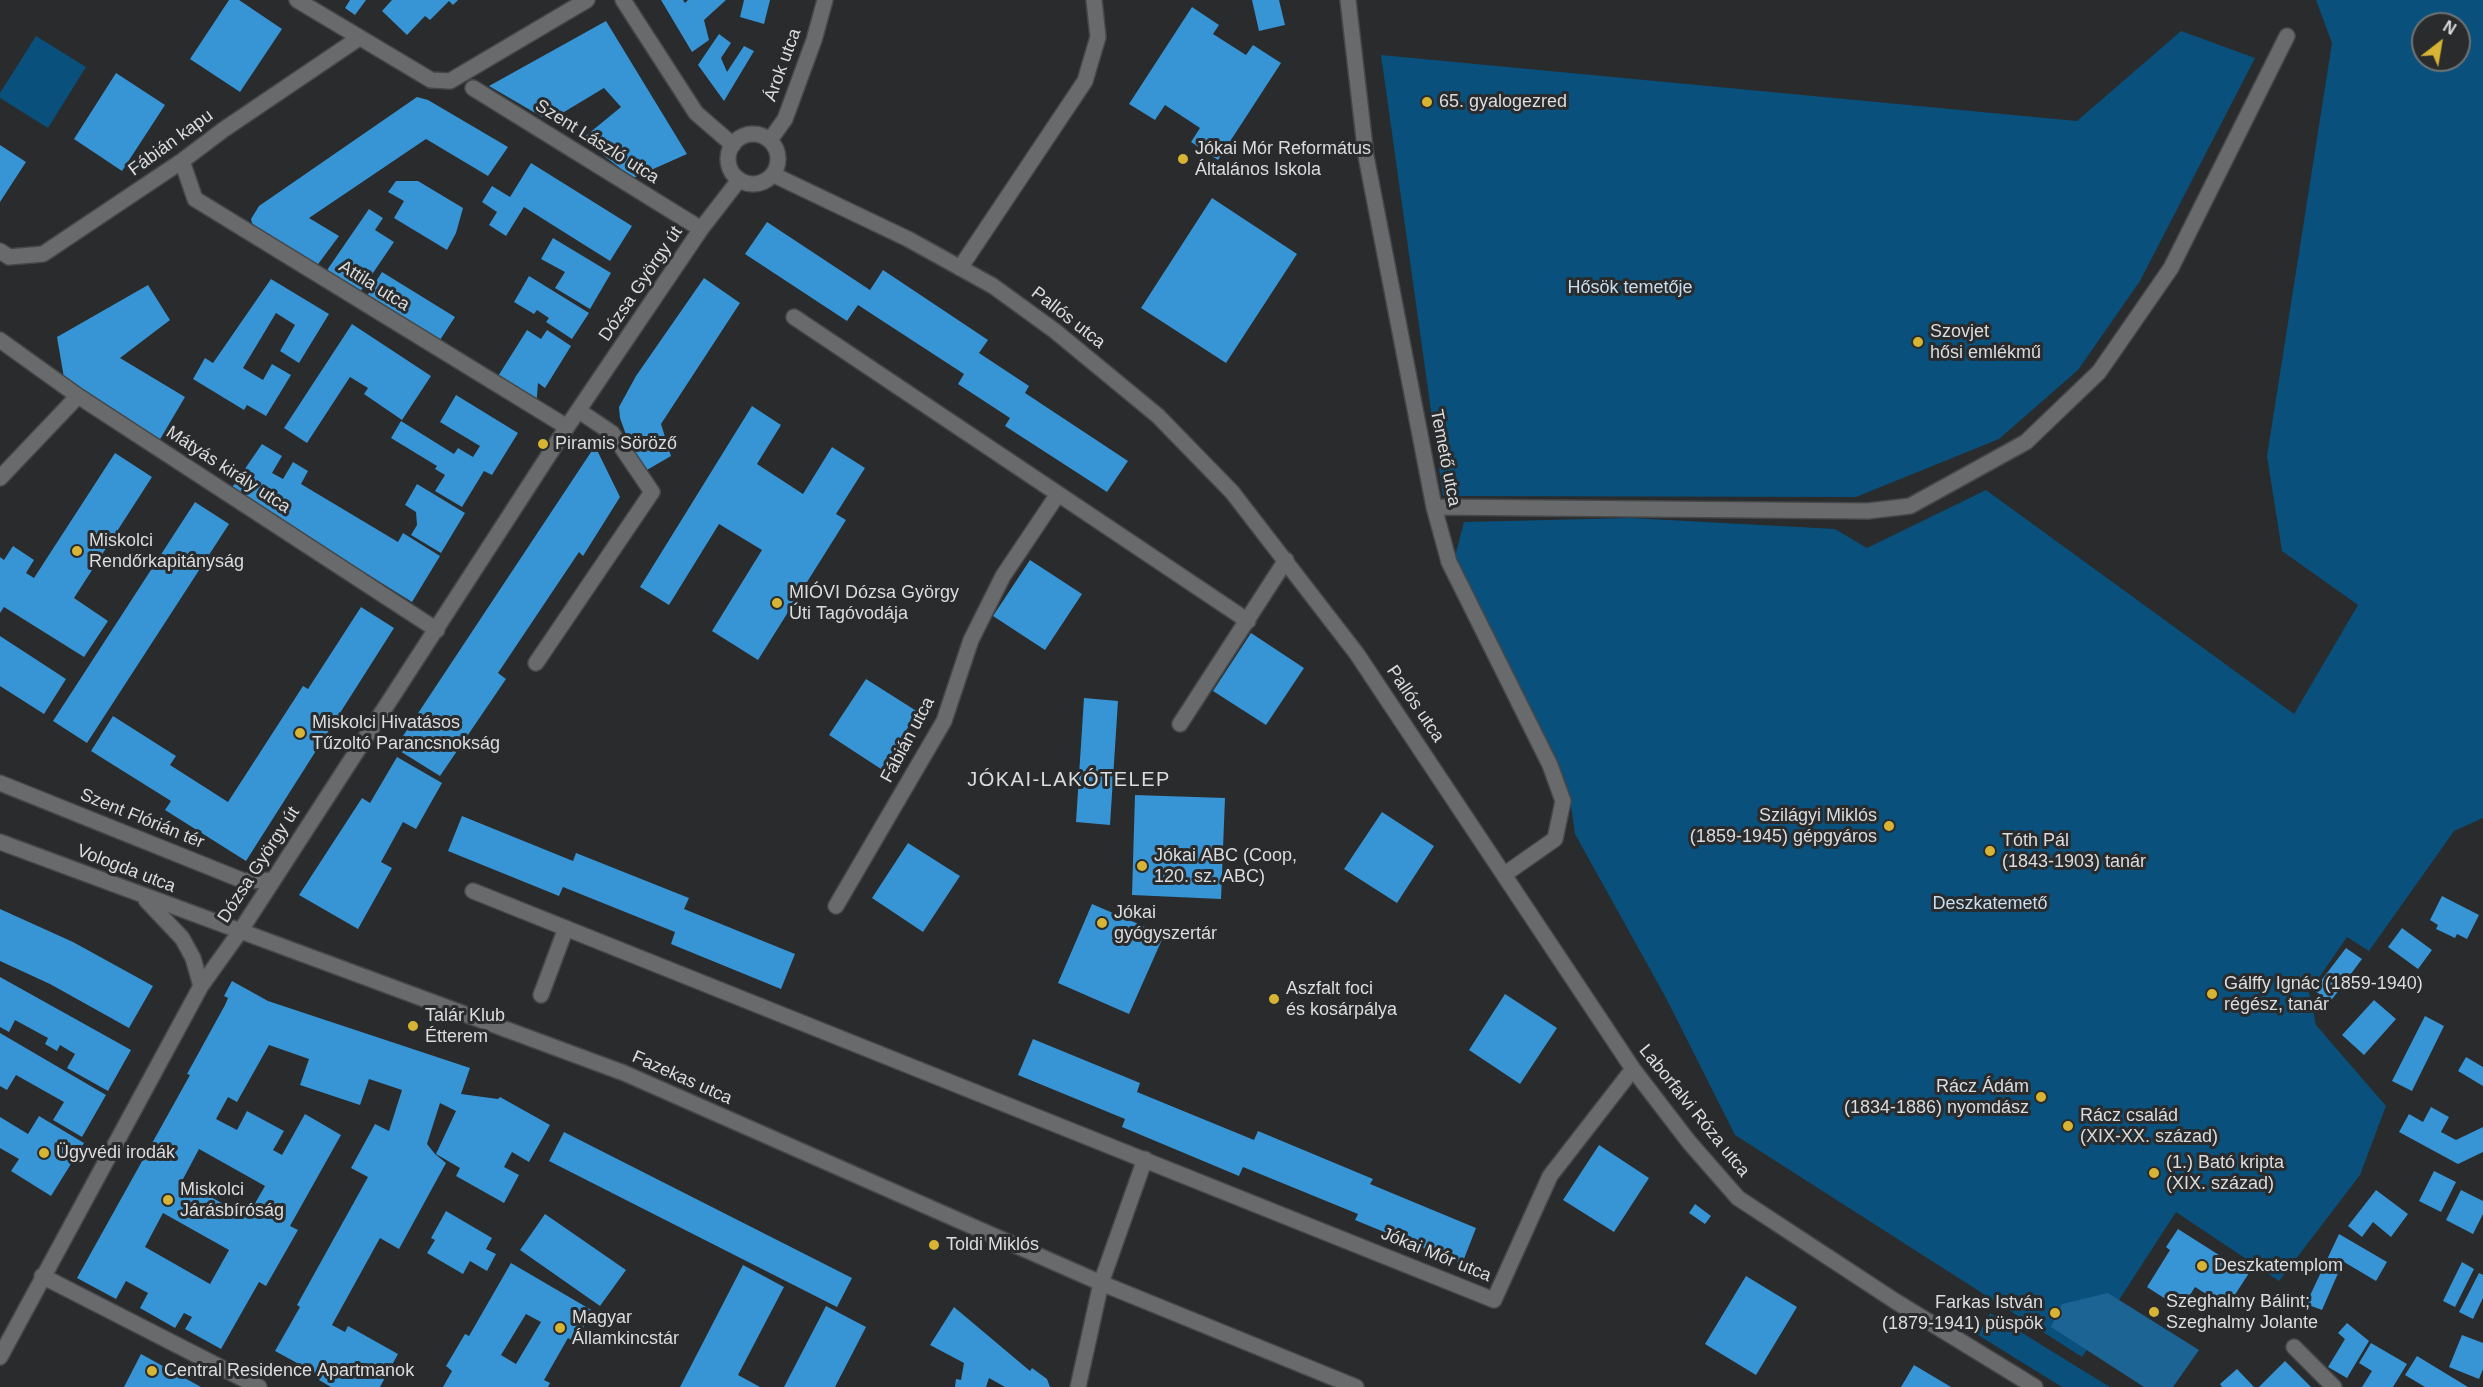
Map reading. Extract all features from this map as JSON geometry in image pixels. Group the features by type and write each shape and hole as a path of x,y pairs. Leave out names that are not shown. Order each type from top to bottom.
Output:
{"street":[{"path":"297,0 431,80 450,81 587,0"},
{"path":"623,0 696,112 733,145"},
{"name":"Árok utca","path":"770,140 788,112 814,40 825,0"},
{"path":"960,268 1085,81 1098,37 1094,0"},
{"name":"Temető utca","path":"1348,0 1366,156 1434,507 1449,562 1550,765 1563,801 1555,840 1505,874"},
{"path":"1434,507 1868,511 1910,506 2026,442 2099,372 2171,268 2287,36"},
{"name":"Fábián kapu","path":"0,251 9,257 43,254 182,161 222,130 358,38"},
{"name":"Szent László utca","path":"473,88 700,229"},
{"path":"749,134 760,135 770,140 779,157 774,174 758,184 739,180 729,164 733,145 749,134"},
{"name":"Attila utca","path":"182,161 195,199 567,428"},
{"name":"Pallós utca","path":"774,174 898,235 993,286 1055,331 1158,416 1232,492 1286,560 1357,654 1505,874"},
{"name":"Dózsa György út","path":"0,1357 201,986 239,933 567,428 700,229 739,180"},
{"path":"794,316 1248,621"},
{"name":"Mátyás király utca","path":"0,340 78,396 437,630"},
{"path":"0,478 78,396"},
{"path":"536,663 652,492 612,433 579,411"},
{"name":"Fábián utca","path":"836,906 944,721 971,640 1003,576 1058,494"},
{"path":"1180,724 1286,560"},
{"name":"Szent Flórián tér","path":"0,783 244,881 272,880"},
{"name":"Vologda utca","path":"0,842 239,933"},
{"name":"Laborfalvi Róza utca","path":"1505,874 1633,1069 1689,1142 1738,1198 1896,1301 2035,1387"},
{"path":"473,891 1145,1159 1101,1284 1078,1387"},
{"path":"142,896 182,938 193,958 201,986"},
{"path":"541,995 566,928"},
{"name":"Fazekas utca","path":"239,933 624,1074 1101,1284"},
{"name":"Jókai Mór utca","path":"1145,1159 1494,1300 1550,1176 1633,1069"},
{"path":"42,1276 259,1387"},
{"path":"1101,1284 1356,1387"},
{"path":"2294,1347 2334,1387"}],"green space":[{"name":"Deszkatemető","path":"2316,0 2483,0 2483,818 2454,831 2369,951 2347,937 2309,992 2316,1025 2386,1106 2360,1175 2279,1281 2176,1212 2082,1357 1735,1135 1666,998 1575,834 1570,798 1455,556 1464,522 1631,518 1835,529 1867,548 1986,490 2294,714 2358,605 2282,551 2267,456 2332,43"},
{"name":"Hősök temetője","path":"2181,31 2255,58 2140,281 2078,370 1999,439 1856,497 1443,496 1381,55 2077,121"},
{"path":"36,36 86,67 48,128 0,98 0,93"},
{"path":"1990,1313 2110,1387 2062,1387 1978,1335"}],"shaded area":[{"path":"2108,1293 2199,1350 2173,1387 2144,1387 2051,1327 2062,1304"}],"building":[{"path":"229,0 239,0 282,29 240,92 190,59"},
{"path":"350,0 366,0 355,15 345,8"},
{"path":"392,0 458,0 453,5 449,1 430,20 425,16 407,35 382,11"},
{"path":"661,0 683,0 685,3 688,0 726,0 704,20 709,40 692,52"},
{"path":"744,0 770,0 764,24 740,17"},
{"path":"1252,0 1279,0 1285,25 1259,31"},
{"path":"1192,7 1219,25 1213,34 1246,55 1253,45 1281,63 1218,160 1191,142 1200,128 1165,105 1155,120 1129,104"},
{"path":"606,21 687,154 633,178 582,139 621,107 604,88 549,121 489,86"},
{"path":"719,34 731,43 721,58 727,72 744,46 754,51 724,101 698,65"},
{"path":"116,73 165,105 122,171 74,139"},
{"path":"417,97 428,100 508,147 488,176 426,139 309,218 339,236 316,267 254,230 251,219 259,206"},
{"path":"0,145 26,162 0,202"},
{"path":"531,163 632,226 610,261 524,207 506,236 489,225 497,212 482,202 492,186 510,197"},
{"path":"396,181 418,181 463,208 456,233 447,250 394,218 404,201 388,192"},
{"path":"1212,198 1297,254 1226,363 1141,308"},
{"path":"369,209 383,218 375,230 394,242 356,298 323,276"},
{"path":"767,222 870,290 883,270 988,340 979,353 1029,386 1025,393 1128,461 1107,492 1005,426 1010,418 958,384 964,374 858,305 847,321 745,254"},
{"path":"553,238 611,273 590,309 555,288 565,272 541,259"},
{"path":"382,272 455,317 438,343 365,299"},
{"path":"529,276 589,313 572,339 546,322 549,318 537,310 534,314 514,302"},
{"path":"704,278 740,303 661,424 671,456 640,474 620,418 619,407 636,376"},
{"path":"271,279 329,314 299,363 280,351 295,325 276,313 243,368 263,380 272,364 291,375 266,416 247,405 244,410 193,379 205,358 213,363"},
{"path":"148,285 170,320 120,358 185,397 159,441 64,378 57,337"},
{"path":"352,324 431,376 402,420 364,394 368,388 350,377 307,443 284,428"},
{"path":"527,330 541,339 547,330 571,346 545,388 538,383 536,408 495,381"},
{"path":"456,395 518,433 492,475 484,471 462,507 435,491 445,475 435,469 437,466 391,438 401,421 454,454 458,448 473,457 480,446 440,422"},
{"path":"752,406 781,425 757,464 803,494 832,447 865,468 836,514 846,520 758,660 712,631 762,550 719,524 669,605 640,587"},
{"path":"262,444 282,456 272,473 283,479 293,462 308,471 301,484 398,542 403,533 440,556 412,602 231,489"},
{"path":"595,446 620,497 583,556 579,552 498,673 506,679 440,776 395,748"},
{"name":"Miskolci Rendőrkapitányság","path":"115,453 152,477 74,598 108,621 84,657 4,607 0,613 0,557 4,560 13,546 34,560 26,573 34,578"},
{"path":"417,484 465,513 441,553 411,535 417,525 416,512 405,505"},
{"path":"195,502 229,524 87,743 53,721"},
{"path":"1030,560 1082,594 1045,650 993,616"},
{"name":"Miskolci Hivatásos Tűzoltó Parancsnokság","path":"361,607 394,628 246,861 165,810 171,801 91,751 113,716 176,756 170,765 228,802 303,686 308,689"},
{"path":"1251,633 1304,668 1266,725 1213,691"},
{"path":"0,636 66,679 44,714 0,686"},
{"path":"866,679 918,712 881,769 829,735"},
{"path":"1084,698 1118,701 1110,825 1076,822"},
{"path":"397,757 442,783 416,829 403,822 381,862 392,868 358,929 299,895 362,798 370,803"},
{"path":"1135,795 1225,798 1221,899 1132,895"},
{"path":"1382,812 1434,846 1397,903 1344,869"},
{"path":"462,816 573,861 576,853 689,898 684,909 795,954 781,989 671,944 675,932 563,887 559,896 448,851"},
{"path":"908,843 960,876 923,932 872,898"},
{"path":"2442,896 2479,915 2467,939 2457,934 2455,938 2436,929 2438,925 2430,920"},
{"path":"1092,904 1164,935 1129,1014 1058,983"},
{"path":"0,909 73,942 153,986 129,1028 50,984 0,961"},
{"path":"2402,928 2432,950 2418,969 2388,947"},
{"path":"2346,948 2362,959 2330,1002 2314,990"},
{"path":"0,977 131,1050 108,1091 67,1068 75,1054 60,1045 57,1051 45,1044 48,1038 15,1020 9,1032 0,1027"},
{"path":"232,981 268,1001 470,1068 461,1094 498,1099 500,1097 550,1125 529,1162 512,1152 504,1167 519,1175 504,1203 456,1176 460,1168 436,1154 456,1111 440,1103 427,1144 435,1154 446,1163 399,1249 380,1238 332,1325 345,1332 348,1326 398,1354 380,1387 331,1387 319,1380 321,1376 275,1351 300,1307 297,1305 368,1177 351,1168 375,1124 389,1131 402,1090 369,1079 360,1105 300,1085 309,1059 269,1045 237,1102 228,1097 216,1119 237,1130 247,1111 284,1131 273,1150 282,1155 305,1114 341,1135 290,1226 298,1230 266,1286 259,1282 221,1349 185,1329 192,1317 184,1313 175,1328 140,1308 148,1293 126,1281 116,1299 77,1278 190,1075 187,1074 225,1005 228,998 224,996","holes":["199,1149 265,1186 247,1217 182,1181","163,1213 229,1250 210,1284 145,1247"]},
{"path":"1505,994 1557,1028 1520,1084 1469,1050"},
{"path":"2374,1000 2396,1019 2364,1055 2342,1035"},
{"path":"2425,1016 2444,1026 2412,1091 2392,1081"},
{"path":"0,1033 106,1095 82,1137 53,1120 64,1102 16,1075 7,1090 0,1086"},
{"path":"1033,1039 1140,1083 1137,1092 1254,1140 1258,1131 1373,1179 1370,1184 1476,1228 1462,1264 1355,1220 1358,1214 1243,1167 1239,1176 1122,1127 1125,1119 1018,1075"},
{"path":"2466,1057 2483,1067 2483,1086 2458,1071"},
{"path":"2431,1107 2449,1117 2441,1132 2456,1140 2483,1127 2483,1152 2458,1164 2399,1132 2409,1114 2423,1122"},
{"name":"Ügyvédi irodák","path":"39,1116 84,1143 51,1196 11,1171 19,1159 0,1148 0,1117 28,1134"},
{"path":"564,1132 852,1278 837,1307 549,1161"},
{"path":"1599,1145 1649,1178 1614,1232 1563,1200"},
{"path":"2434,1171 2456,1182 2441,1212 2419,1201"},
{"path":"2376,1190 2408,1214 2391,1237 2373,1222 2362,1237 2348,1226"},
{"path":"2461,1190 2483,1201 2483,1214 2473,1234 2446,1220"},
{"path":"1695,1204 1711,1216 1705,1224 1689,1213"},
{"path":"446,1211 492,1238 486,1249 496,1254 487,1271 470,1261 463,1274 427,1253 435,1240 431,1238"},
{"path":"545,1214 626,1270 600,1306 520,1250"},
{"name":"Deszkatemplom","path":"2178,1229 2230,1262 2233,1258 2251,1270 2227,1307 2195,1287 2181,1309 2147,1287 2170,1250 2166,1247"},
{"path":"2339,1234 2387,1262 2376,1281 2339,1259 2335,1268 2339,1271 2322,1310 2306,1304"},
{"path":"2462,1262 2474,1269 2455,1307 2443,1301"},
{"name":"Magyar Államkincstár","path":"511,1263 593,1311 575,1342 568,1338 544,1380 550,1383 548,1387 443,1387 452,1371 446,1366 465,1334 469,1336","holes":["526,1314 541,1322 516,1364 501,1355"]},
{"path":"743,1265 784,1287 738,1375 760,1387 680,1387"},
{"path":"2479,1273 2483,1275 2483,1298 2473,1319 2459,1312"},
{"path":"1746,1276 1797,1307 1756,1375 1705,1344"},
{"path":"826,1306 866,1327 835,1387 784,1387"},
{"path":"954,1307 1030,1371 1032,1368 1047,1379 1050,1387 1005,1387 989,1378 986,1387 955,1387 956,1379 961,1380 964,1363 930,1345"},
{"path":"2347,1323 2369,1341 2347,1378 2328,1367 2345,1339 2338,1333"},
{"path":"2462,1335 2483,1343 2483,1369 2479,1379 2449,1367"},
{"path":"2371,1343 2407,1364 2393,1387 2362,1387 2372,1371 2359,1363"},
{"name":"Central Residence Apartmanok","path":"141,1354 201,1387 124,1387"},
{"path":"2417,1356 2468,1387 2425,1387 2405,1375"},
{"path":"2285,1361 2311,1387 2259,1387"},
{"path":"1914,1365 1951,1387 1901,1387"},
{"path":"2237,1369 2254,1387 2222,1387 2220,1384"}],"place":[{"name":"65. gyalogezred","path":"1427,102"},
{"name":"Jókai Mór Református Általános Iskola","path":"1183,159"},
{"name":"Szovjet hősi emlékmű","path":"1918,342"},
{"name":"Piramis Söröző","path":"543,444"},
{"name":"Miskolci Rendőrkapitányság","path":"77,551"},
{"name":"MIÓVI Dózsa György Úti Tagóvodája","path":"777,603"},
{"name":"Miskolci Hivatásos Tűzoltó Parancsnokság","path":"300,733"},
{"name":"Szilágyi Miklós (1859-1945) gépgyáros","path":"1889,826"},
{"name":"Tóth Pál (1843-1903) tanár","path":"1990,851"},
{"name":"Jókai ABC (Coop, 120. sz. ABC)","path":"1142,866"},
{"name":"Jókai gyógyszertár","path":"1102,923"},
{"name":"Gálffy Ignác (1859-1940) régész, tanár","path":"2212,994"},
{"name":"Aszfalt foci és kosárpálya","path":"1274,999"},
{"name":"Talár Klub Étterem","path":"413,1026"},
{"name":"Rácz Ádám (1834-1886) nyomdász","path":"2041,1097"},
{"name":"Rácz család (XIX-XX. század)","path":"2068,1126"},
{"name":"Ügyvédi irodák","path":"44,1153"},
{"name":"(1.) Bató kripta (XIX. század)","path":"2154,1173"},
{"name":"Miskolci Járásbíróság","path":"168,1200"},
{"name":"Toldi Miklós","path":"934,1245"},
{"name":"Deszkatemplom","path":"2202,1266"},
{"name":"Szeghalmy Bálint; Szeghalmy Jolante","path":"2154,1312"},
{"name":"Farkas István (1879-1941) püspök","path":"2055,1313"},
{"name":"Magyar Államkincstár","path":"560,1328"},
{"name":"Central Residence Apartmanok","path":"152,1371"}],"district":[{"name":"JÓKAI-LAKÓTELEP","path":"1069,780"}]}
